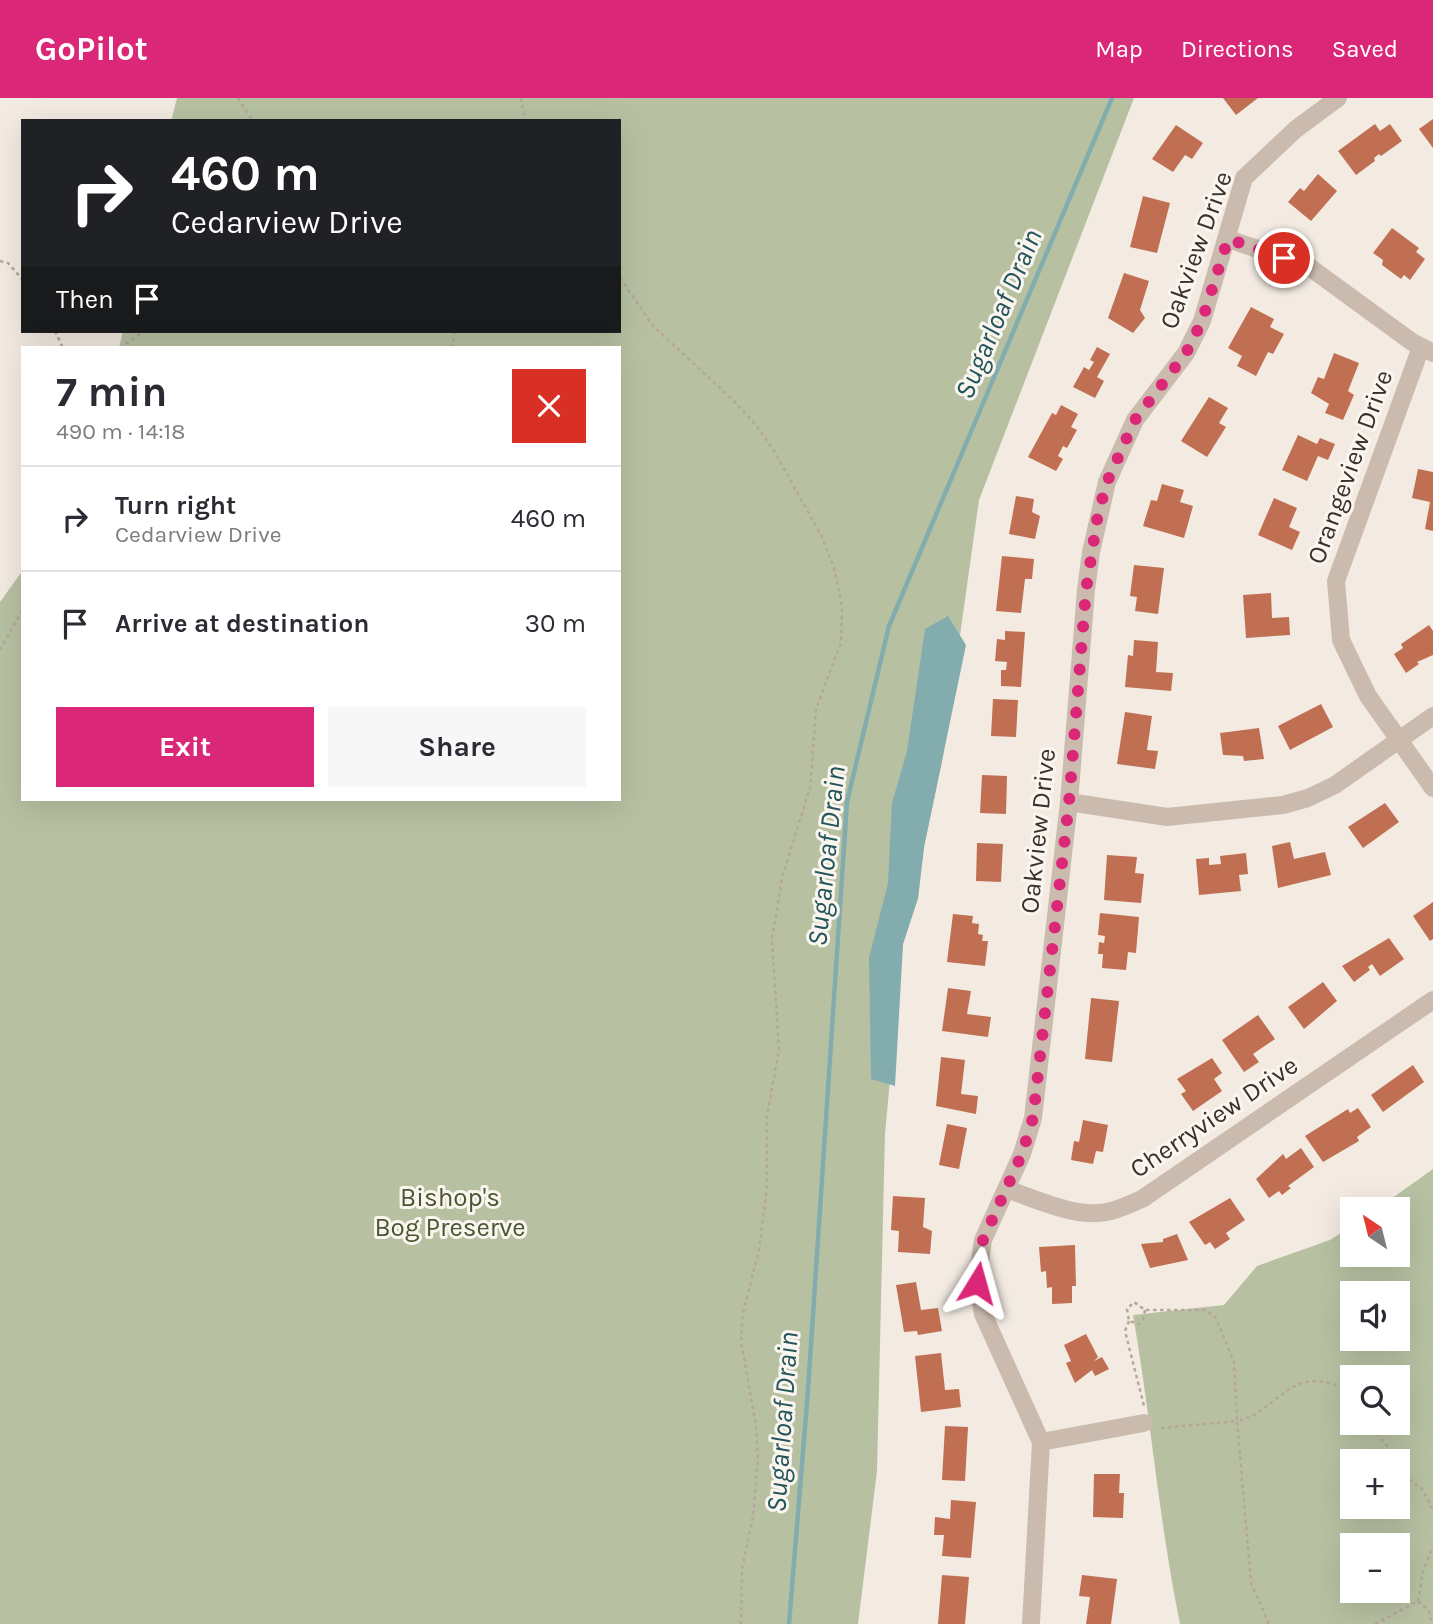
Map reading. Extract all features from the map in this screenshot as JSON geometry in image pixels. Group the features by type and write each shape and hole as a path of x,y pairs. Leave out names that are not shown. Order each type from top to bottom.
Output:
{"street":[{"name":"Oakview Drive","path":"1031,1624 1041,1442 983,1314 977,1283 983,1240 1033,1118 1069,802 1091,552 1107,482 1135,420 1186,353 1202,321 1244,178 1296,129 1338,98"},
{"path":"1228,239 1308,265 1427,350"},
{"name":"Orangeview Drive","path":"1427,350 1349,538 1336,581 1341,640 1368,696 1433,788"},
{"path":"1069,802 1167,817 1283,805 1308,798 1335,785 1433,716"},
{"name":"Cherryview Drive","path":"1006,1189 1077,1211 1095,1213 1111,1212 1142,1199 1433,1000"},
{"path":"1041,1442 1144,1423"}],"path":[{"path":"238,98 252,119"},
{"path":"521,98 525,119"},
{"path":"0,261 8,263 21,278"},
{"path":"621,279 653,326 714,380 755,424 801,495 829,552 839,590 843,621 836,659 816,709 810,788 782,878 772,939 779,1051 767,1116 767,1187 759,1250 744,1328 742,1359 760,1459 742,1569 741,1624"},
{"path":"123,346 142,333"},
{"path":"0,650 21,613"},
{"path":"1269,1624 1251,1583 1237,1421 1234,1362 1216,1318 1206,1310 1145,1310 1138,1304 1129,1304 1129,1321 1125,1331 1144,1407 1144,1423 1156,1428 1237,1421 1261,1413 1286,1389 1309,1382 1340,1387"},
{"path":"1129,1321 1139,1324 1143,1320 1145,1310"},
{"path":"1378,1435 1389,1449"},
{"path":"1410,1480 1423,1490 1433,1510"},
{"path":"1418,1601 1423,1571 1433,1547"},
{"path":"1375,1624 1418,1601"},
{"path":"1418,1601 1429,1611 1432,1624"}],"green space":[{"name":"Bishop's Bog Preserve","path":"177,98 1134,98 979,500 943,757 924,847 918,898 903,944 885,1133 877,1471 858,1624 0,1624 0,602 21,573 21,801 621,801 621,346 119,346 123,333 621,333 621,119 172,119"},
{"path":"1433,1169 1433,1624 1180,1624 1166,1547 1133,1315 1224,1305 1257,1266 1330,1240 1340,1233 1340,1267 1410,1267 1410,1197 1394,1197"}],"water":[{"path":"948,616 966,645 924,847 918,898 903,944 895,1086 871,1079 869,958 888,883 892,803 907,751 925,629"}],"building":[{"path":"1223,98 1258,98 1236,115"},
{"path":"1433,119 1433,148 1419,129"},
{"path":"1375,124 1380,131 1390,124 1402,141 1381,156 1379,154 1374,158 1375,161 1356,175 1338,151"},
{"path":"1176,125 1203,143 1192,159 1185,155 1173,172 1152,159"},
{"path":"1318,174 1337,191 1311,221 1288,202 1300,188 1304,191"},
{"path":"1143,196 1170,203 1157,253 1130,247"},
{"path":"1392,228 1419,248 1416,252 1425,259 1410,280 1404,275 1401,279 1382,265 1383,260 1373,253"},
{"path":"1124,273 1149,281 1140,310 1145,318 1133,333 1108,318"},
{"path":"1251,307 1274,319 1270,327 1284,334 1273,354 1268,352 1256,376 1237,366 1242,356 1228,348"},
{"path":"1097,347 1110,354 1097,377 1104,381 1095,398 1073,387 1084,367 1089,370 1094,362 1090,360"},
{"path":"1334,353 1359,363 1348,391 1354,395 1343,420 1325,413 1329,404 1311,393 1318,377 1324,379"},
{"path":"1209,397 1228,408 1219,423 1226,427 1207,457 1181,441"},
{"path":"1061,405 1078,414 1071,427 1077,430 1067,448 1063,446 1058,456 1063,459 1056,471 1028,457 1052,413 1056,415"},
{"path":"1298,435 1317,444 1320,438 1335,444 1328,460 1318,456 1307,481 1282,470"},
{"path":"1418,469 1433,472 1433,531 1425,529 1430,502 1412,498"},
{"path":"1162,484 1184,490 1180,502 1193,506 1184,538 1143,526 1151,500 1157,501"},
{"path":"1016,496 1034,499 1032,512 1040,516 1035,539 1009,534"},
{"path":"1274,498 1297,508 1289,527 1300,532 1292,550 1258,535"},
{"path":"1002,556 1034,559 1032,579 1025,579 1021,613 996,611"},
{"path":"1134,565 1164,568 1158,614 1135,611 1137,597 1130,596"},
{"path":"1271,593 1272,618 1289,617 1290,635 1246,638 1243,595"},
{"path":"1429,625 1433,631 1433,655 1417,662 1419,664 1406,673 1394,654 1403,648 1401,644"},
{"path":"1005,631 1025,632 1021,687 1001,686 1001,670 1006,670 1007,662 995,661 997,639 1005,640"},
{"path":"1134,640 1158,642 1156,672 1173,673 1171,691 1125,687 1128,655 1133,656"},
{"path":"993,699 1018,700 1016,737 991,736"},
{"path":"1321,704 1333,727 1290,750 1278,726"},
{"path":"1125,712 1152,716 1147,750 1158,751 1155,769 1117,764"},
{"path":"1259,728 1264,759 1244,761 1243,756 1223,755 1220,733"},
{"path":"982,775 1007,776 1006,814 980,813"},
{"path":"1385,803 1399,822 1363,848 1348,827"},
{"path":"1290,842 1294,859 1325,852 1331,875 1278,888 1272,846"},
{"path":"977,843 1003,844 1001,882 976,881"},
{"path":"1246,853 1248,874 1239,875 1241,891 1199,895 1196,859 1209,858 1209,865 1221,864 1220,856"},
{"path":"1107,855 1137,857 1135,873 1144,874 1141,903 1104,900"},
{"path":"1433,902 1433,939 1430,941 1413,916"},
{"path":"1100,913 1139,917 1136,953 1128,952 1126,970 1102,968 1103,954 1098,954 1099,942 1104,943 1105,936 1098,935"},
{"path":"953,914 973,916 972,923 979,924 978,934 983,935 982,941 988,941 985,966 947,962"},
{"path":"1389,938 1404,959 1380,976 1372,964 1368,967 1370,970 1354,982 1342,966"},
{"path":"1323,982 1337,1001 1304,1029 1288,1007"},
{"path":"948,988 971,991 967,1014 991,1017 988,1037 942,1031"},
{"path":"1091,998 1119,1001 1112,1062 1085,1059"},
{"path":"1258,1015 1275,1039 1253,1054 1259,1062 1244,1072 1222,1040"},
{"path":"941,1057 965,1060 961,1094 978,1096 976,1114 936,1106"},
{"path":"1212,1058 1222,1073 1214,1079 1222,1091 1193,1111 1181,1094 1186,1091 1177,1079"},
{"path":"1413,1065 1424,1082 1383,1112 1371,1095"},
{"path":"1358,1108 1371,1127 1357,1137 1359,1141 1323,1162 1305,1136 1348,1109 1350,1113"},
{"path":"1083,1120 1108,1125 1103,1152 1096,1151 1093,1164 1071,1160 1074,1141 1079,1142"},
{"path":"947,1124 967,1128 959,1169 939,1165"},
{"path":"1301,1148 1314,1167 1288,1186 1291,1188 1282,1195 1279,1191 1269,1198 1256,1179 1283,1154 1286,1159"},
{"path":"893,1196 925,1198 923,1227 932,1231 930,1254 898,1252 899,1231 891,1230"},
{"path":"1230,1198 1245,1220 1226,1233 1230,1239 1215,1249 1210,1242 1205,1245 1189,1222"},
{"path":"1177,1234 1188,1260 1150,1268 1141,1244 1163,1242 1163,1239"},
{"path":"1075,1245 1076,1286 1072,1286 1072,1303 1052,1304 1052,1287 1047,1288 1046,1271 1041,1272 1039,1247"},
{"path":"916,1282 921,1310 938,1308 942,1331 918,1335 917,1331 904,1332 896,1285"},
{"path":"1086,1334 1098,1357 1094,1361 1102,1357 1109,1369 1095,1376 1092,1370 1075,1383 1066,1363 1071,1361 1064,1345"},
{"path":"941,1353 945,1390 959,1389 961,1407 921,1412 915,1356"},
{"path":"945,1426 968,1427 965,1481 942,1480"},
{"path":"1094,1474 1120,1474 1119,1493 1124,1493 1123,1518 1093,1517"},
{"path":"951,1500 976,1502 971,1558 942,1556 944,1535 934,1535 935,1517 950,1519"},
{"path":"942,1575 969,1577 965,1624 938,1624"},
{"path":"1082,1575 1117,1579 1111,1624 1086,1624 1090,1597 1079,1596"}],"waterway":[{"name":"Sugarloaf Drain","path":"789,1624 808,1390 847,802 889,626 1112,98"}],"route":[{"path":"977,1283 983,1240 1022,1154 1033,1118 1069,802 1086,590 1098,514 1107,482 1135,420 1186,353 1202,321 1228,239 1284,258"}]}
